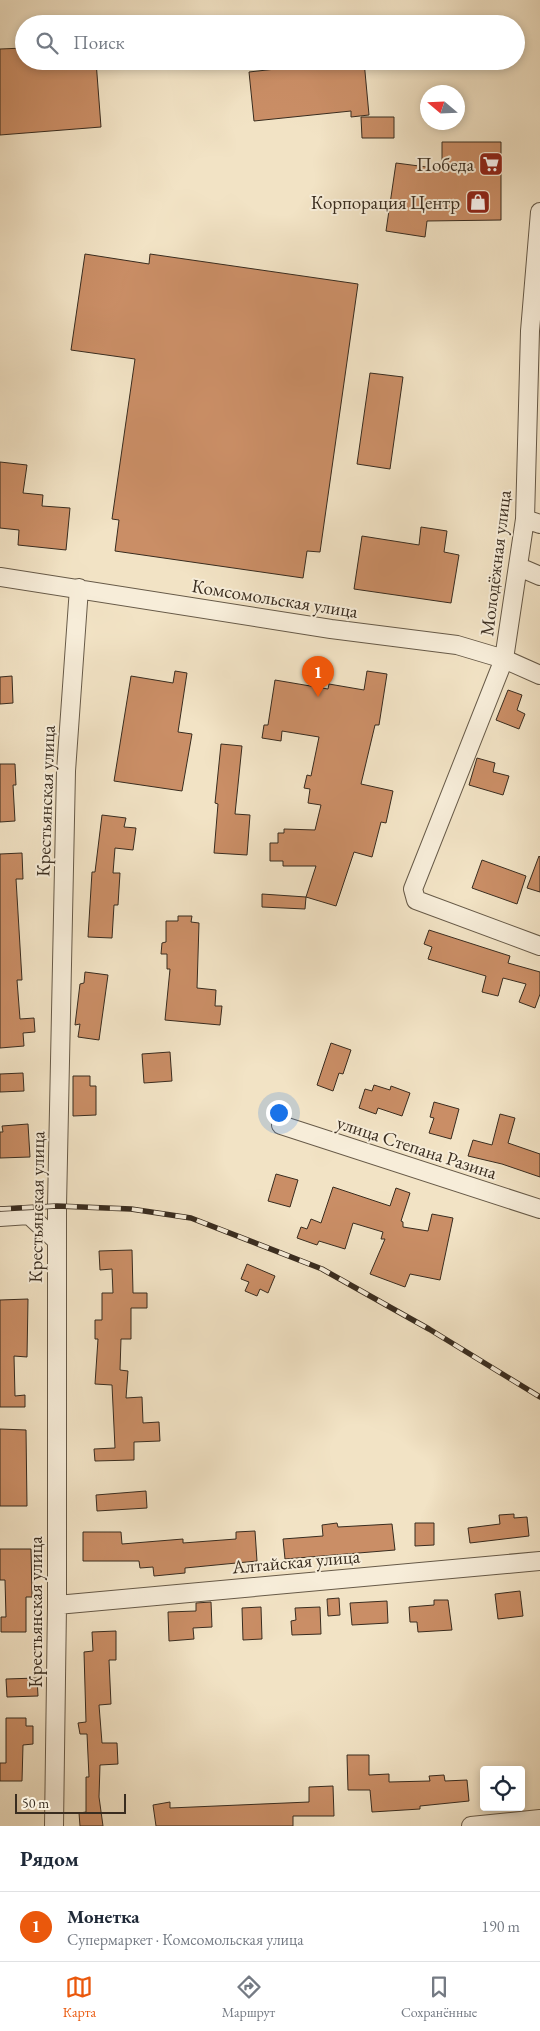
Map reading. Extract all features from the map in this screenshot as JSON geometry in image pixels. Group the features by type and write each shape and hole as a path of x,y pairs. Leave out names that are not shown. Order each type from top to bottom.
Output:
{"street":[{"name":"Молодёжная улица","path":"540,212 535,332 532,521 519,566 504,659 412,888 416,900 540,946"},
{"path":"519,566 540,576"},
{"name":"Комсомольская улица","path":"0,577 331,629 457,645 504,659 540,675"},
{"name":"Крестьянская улица","path":"54,1826 57,1606 57,1241 66,771 79,588"},
{"name":"улица Степана Разина","path":"281,1124 540,1209"},
{"path":"0,1217 29,1215 57,1241"},
{"name":"Алтайская улица","path":"57,1606 540,1561"},
{"path":"471,1826 540,1819"}],"building":[{"path":"15,48 15,70 97,70 101,127 0,135 0,49"},
{"path":"267,70 365,70 369,115 351,117 351,111 254,121 249,72"},
{"path":"361,117 394,117 394,138 362,138"},
{"path":"442,142 501,142 501,220 427,221 425,237 386,231 396,163 442,169"},
{"path":"85,254 149,264 150,254 358,284 320,552 307,551 303,578 115,551 119,520 112,519 135,359 71,350"},
{"path":"370,373 403,377 390,469 357,464"},
{"path":"0,462 27,465 23,493 43,495 42,506 70,508 66,550 18,545 19,530 0,528"},
{"path":"421,527 447,531 444,552 459,555 451,603 354,589 362,536 419,545"},
{"path":"175,671 187,673 178,732 192,734 182,791 114,781 131,676 173,683"},
{"path":"367,671 387,674 379,725 375,725 361,784 393,791 386,823 381,822 372,857 354,852 336,906 306,897 316,866 283,866 283,861 270,861 270,843 278,843 278,833 284,833 284,829 315,830 321,805 308,803 310,789 304,788 307,775 311,776 319,737 282,731 281,741 262,738 264,725 268,725 275,680 328,689 329,684 364,690"},
{"path":"12,676 13,703 0,704 0,677"},
{"path":"508,690 522,695 517,710 525,714 519,729 496,720"},
{"path":"221,744 242,746 235,814 250,815 247,855 214,853 218,804 215,803"},
{"path":"477,758 495,763 493,772 509,776 503,795 469,785"},
{"path":"0,764 15,764 16,785 13,785 15,821 0,822"},
{"path":"102,815 126,818 124,827 136,828 133,850 115,848 113,873 120,873 118,905 114,905 112,938 88,937 92,872 95,872"},
{"path":"22,853 23,879 16,879 22,980 17,980 20,1019 34,1018 35,1032 23,1033 24,1046 0,1048 0,854"},
{"path":"540,857 540,892 527,888"},
{"path":"482,860 526,876 517,904 472,888"},
{"path":"262,894 306,897 305,909 262,907"},
{"path":"178,916 192,916 191,922 199,923 197,988 216,990 215,1006 222,1006 220,1025 165,1020 170,969 167,969 167,954 161,954 162,943 166,942 166,921 178,921"},
{"path":"429,930 510,956 508,963 540,972 540,994 535,1008 519,1002 526,984 503,978 498,996 482,992 486,976 428,959 432,947 424,944"},
{"path":"85,972 108,975 99,1040 78,1037 80,1024 75,1025 80,984 84,983"},
{"path":"331,1043 351,1050 343,1074 339,1073 333,1091 317,1085"},
{"path":"170,1052 172,1081 144,1083 142,1054"},
{"path":"23,1073 24,1091 0,1092 0,1074"},
{"path":"73,1076 90,1076 90,1086 96,1086 96,1115 73,1116"},
{"path":"374,1085 390,1090 391,1086 410,1093 402,1116 378,1108 376,1114 359,1108 365,1089 372,1091"},
{"path":"434,1102 459,1109 451,1139 429,1133 434,1118 430,1117"},
{"path":"500,1114 515,1118 508,1143 540,1154 540,1177 502,1164 468,1156 473,1140 492,1145"},
{"path":"28,1124 30,1157 0,1158 0,1132 3,1132 2,1126"},
{"path":"276,1174 298,1180 290,1207 268,1201"},
{"path":"333,1187 390,1206 396,1188 410,1193 401,1221 403,1222 403,1227 428,1231 432,1214 453,1218 440,1280 410,1274 405,1287 370,1274 385,1239 381,1239 383,1232 353,1223 345,1249 319,1241 317,1245 297,1238 301,1227 307,1229 311,1219 321,1223"},
{"path":"132,1250 133,1293 147,1293 147,1308 131,1308 131,1339 121,1339 120,1370 128,1371 126,1398 142,1397 143,1423 159,1422 160,1441 134,1442 134,1460 95,1461 94,1449 115,1448 112,1385 95,1384 98,1339 95,1339 95,1320 102,1320 102,1293 113,1293 112,1269 100,1270 99,1251"},
{"path":"247,1264 275,1276 268,1293 260,1289 257,1296 245,1291 249,1282 241,1279"},
{"path":"28,1299 27,1357 14,1356 15,1396 25,1395 25,1407 0,1407 0,1300"},
{"path":"0,1429 26,1430 27,1506 0,1506"},
{"path":"146,1491 147,1508 97,1511 96,1495"},
{"path":"514,1514 514,1518 527,1517 529,1536 470,1543 468,1528 500,1524 499,1515"},
{"path":"337,1523 338,1527 392,1524 395,1550 285,1559 283,1539 323,1536 322,1525"},
{"path":"415,1523 434,1523 434,1545 415,1546"},
{"path":"255,1531 257,1561 185,1568 185,1573 154,1576 153,1567 140,1568 139,1561 83,1561 83,1532 121,1532 122,1544 183,1539 183,1543 236,1539 236,1532"},
{"path":"0,1549 31,1549 32,1597 26,1597 26,1632 1,1632 1,1617 6,1617 5,1580 0,1580"},
{"path":"520,1591 523,1616 498,1619 495,1594"},
{"path":"339,1598 340,1615 328,1616 327,1599"},
{"path":"434,1600 448,1600 452,1630 418,1632 417,1622 410,1622 409,1607 434,1605"},
{"path":"387,1601 388,1623 352,1625 350,1603"},
{"path":"211,1602 212,1627 193,1628 194,1639 169,1641 168,1612 196,1611 196,1603"},
{"path":"261,1607 262,1639 243,1640 242,1608"},
{"path":"320,1607 321,1634 292,1635 291,1621 296,1620 295,1608"},
{"path":"116,1631 116,1660 109,1660 111,1704 99,1705 102,1743 117,1743 118,1764 100,1765 99,1797 103,1826 80,1826 79,1813 86,1812 86,1777 89,1777 87,1734 80,1734 78,1723 86,1722 84,1652 93,1651 92,1632"},
{"path":"37,1678 38,1696 7,1697 6,1679"},
{"path":"6,1718 26,1718 26,1726 33,1726 33,1744 23,1745 22,1781 0,1781 0,1763 6,1763"},
{"path":"347,1755 369,1755 369,1775 389,1774 389,1782 430,1781 429,1776 444,1775 445,1781 467,1780 469,1801 420,1806 420,1809 372,1812 370,1790 348,1790"},
{"path":"333,1786 334,1816 293,1816 293,1826 156,1826 153,1805 170,1802 170,1808 309,1802 309,1787"}],"railway":[{"path":"0,1209 57,1206 131,1209 191,1218 322,1269 429,1329 540,1397"}],"place":[{"name":"Победа","path":"491,164"},
{"name":"Корпорация Центр","path":"478,202"},
{"name":"Монетка","path":"318,697"}]}
